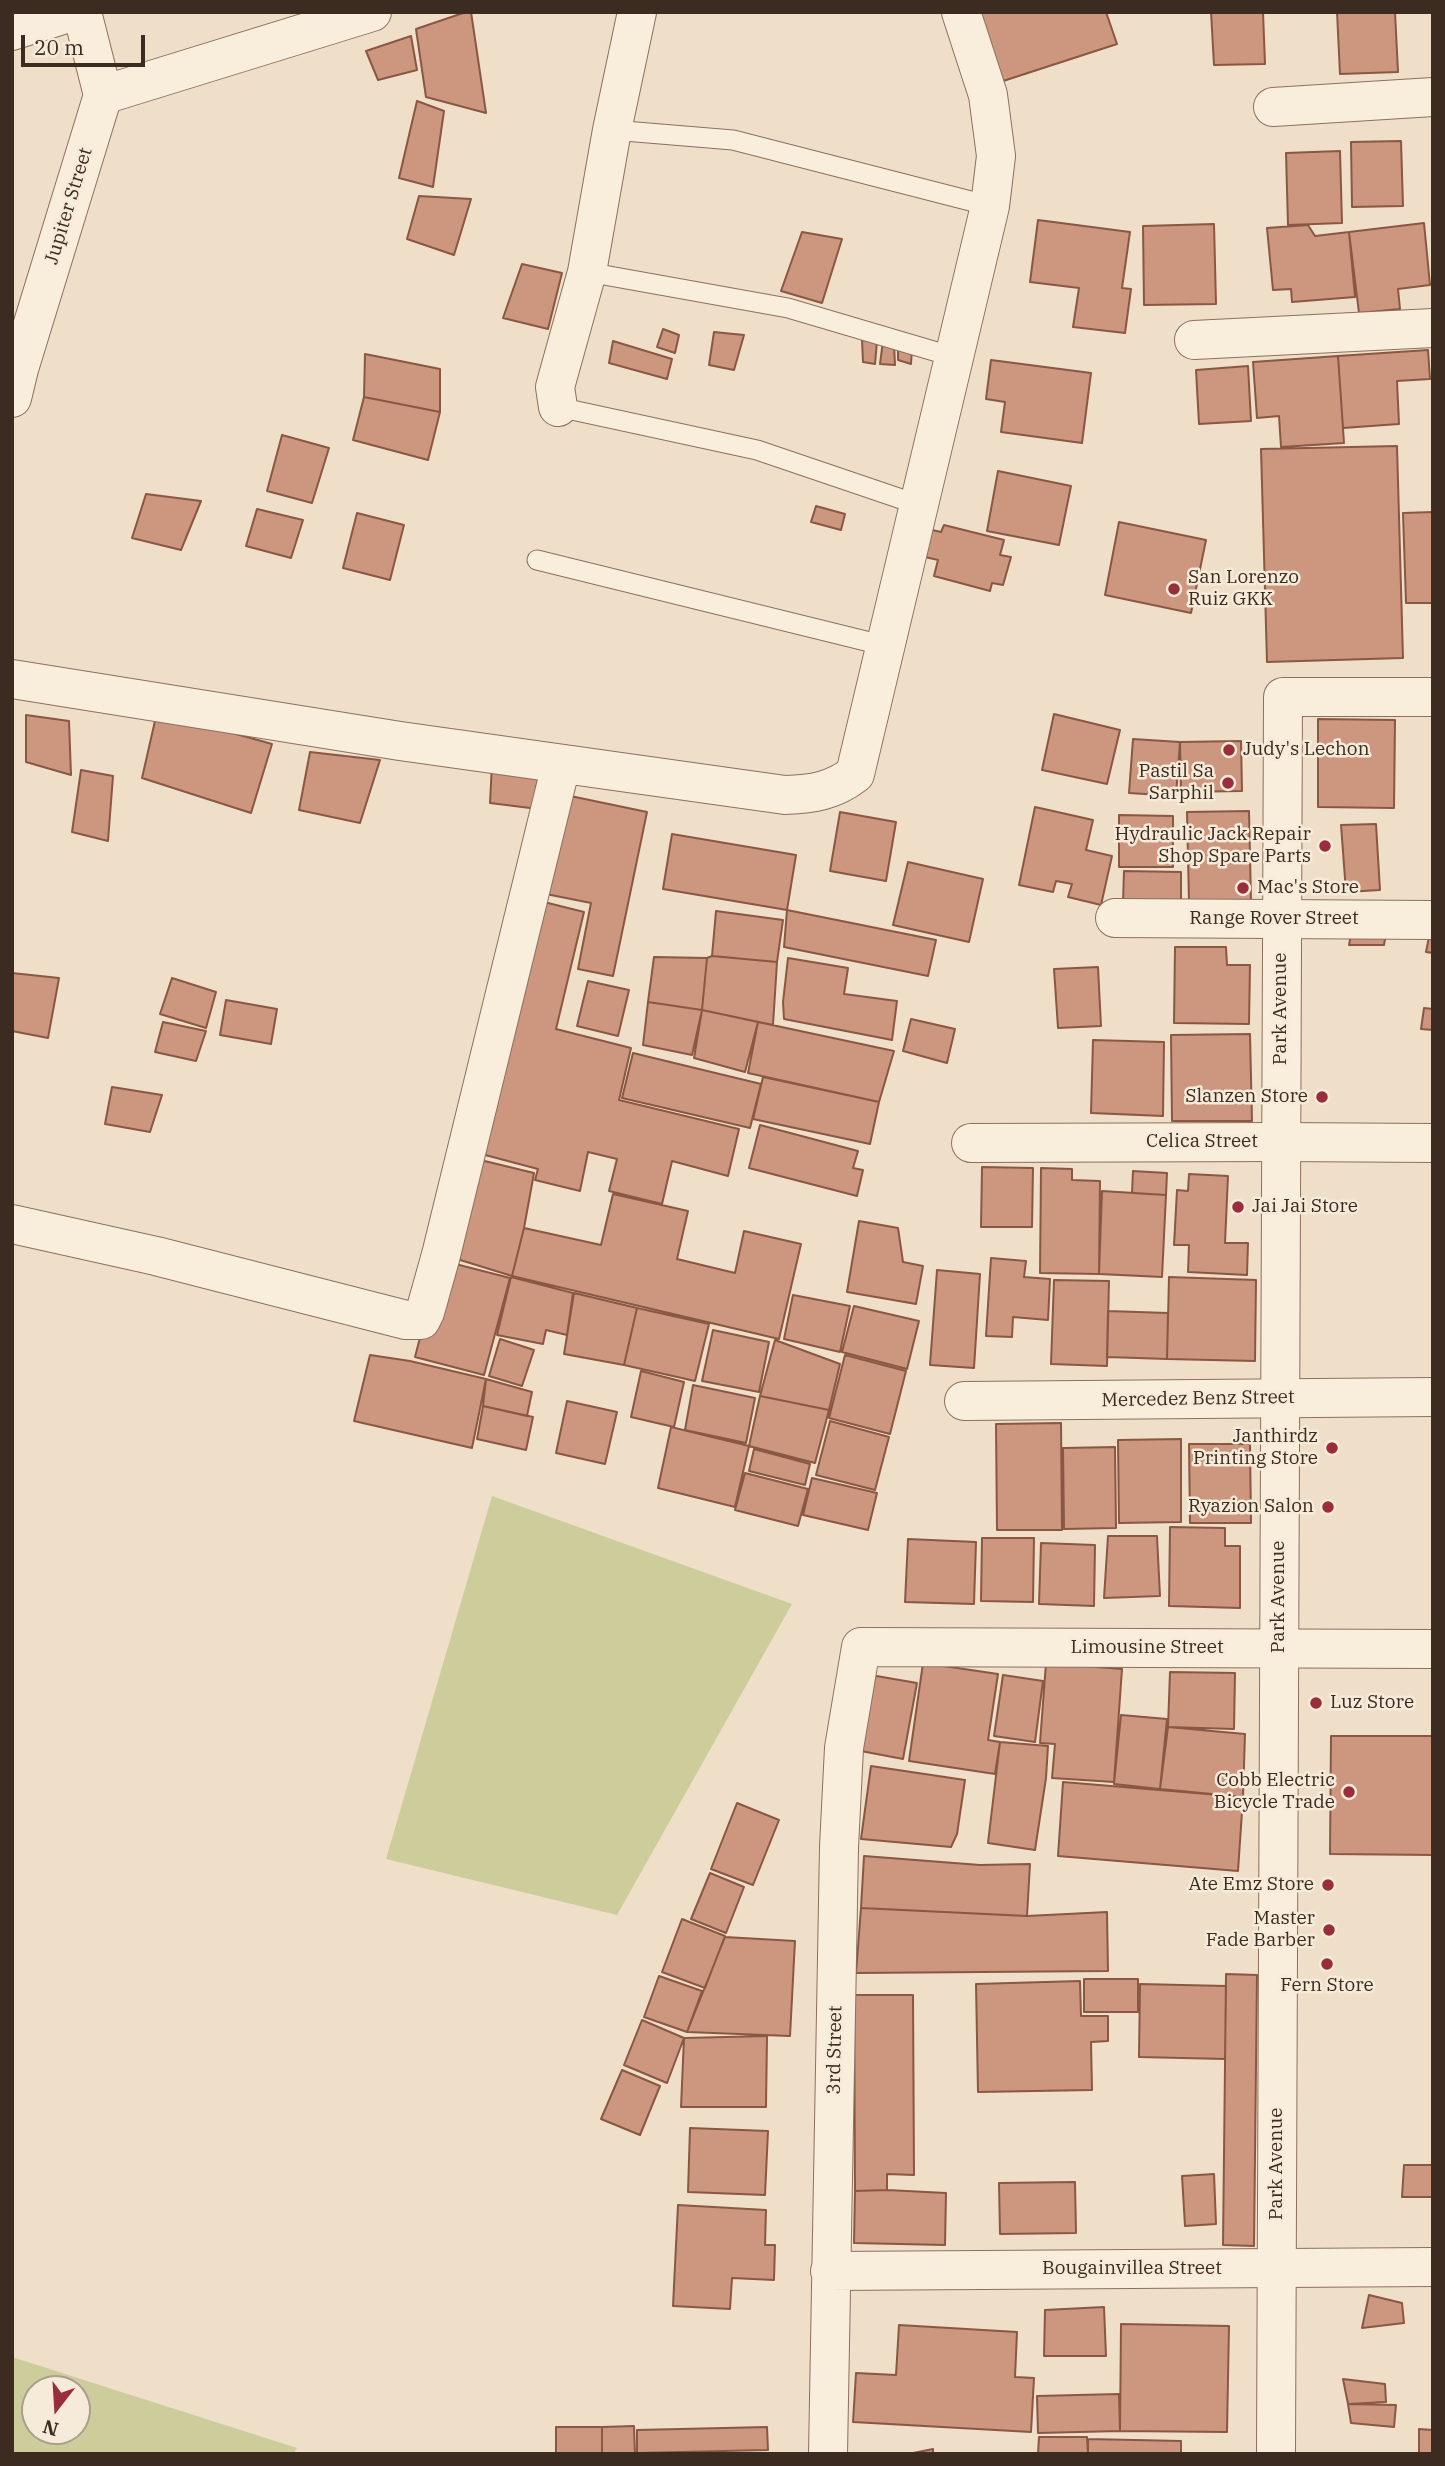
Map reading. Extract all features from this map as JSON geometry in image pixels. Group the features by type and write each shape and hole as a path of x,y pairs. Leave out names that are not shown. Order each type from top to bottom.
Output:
{"street":[{"path":"12,31 72,12"},
{"path":"82,12 103,95 372,12"},
{"path":"558,407 555,387 587,272 612,130 637,12"},
{"path":"12,679 561,765 785,795 813,794 840,786 855,774 990,205 996,156 988,95 961,12"},
{"name":"Jupiter Street","path":"12,398 103,95"},
{"path":"1273,107 1433,97"},
{"path":"1194,340 1433,328"},
{"name":"Park Avenue","path":"1276,2454 1283,697 1433,697"},
{"path":"12,1224 156,1256 405,1320 421,1320 444,1242 561,765"},
{"name":"Range Rover Street","path":"1115,918 1433,920"},
{"name":"Celica Street","path":"971,1143 1433,1143"},
{"name":"Mercedez Benz Street","path":"964,1401 1433,1397"},
{"name":"Limousine Street","path":"861,1647 1433,1649"},
{"name":"3rd Street","path":"828,2454 839,1847 844,1748 861,1647"},
{"name":"Bougainvillea Street","path":"830,2271 1433,2267"}],"lane":[{"path":"612,130 733,140 990,205"},
{"path":"587,272 788,308 954,357"},
{"path":"558,407 757,450 919,505"},
{"path":"537,560 886,646"}],"green space":[{"path":"492,1496 792,1604 617,1915 386,1859"},
{"path":"12,2357 68,2375 21,2375 21,2445 91,2445 91,2382 297,2448 293,2454 12,2454"}],"building":[{"path":"471,12 486,113 426,97 416,29"},
{"path":"973,12 1106,12 1117,44 997,83"},
{"path":"1211,12 1263,12 1265,64 1214,65"},
{"path":"1337,12 1395,12 1398,72 1340,74"},
{"path":"411,36 417,70 378,80 366,51"},
{"path":"417,101 444,111 433,187 399,178"},
{"path":"1401,141 1403,206 1352,207 1351,142"},
{"path":"1340,151 1342,223 1288,225 1286,153"},
{"path":"419,196 471,199 454,255 407,239"},
{"path":"1038,220 1130,232 1122,288 1131,289 1125,333 1073,327 1079,288 1030,282"},
{"path":"1424,223 1430,285 1398,289 1400,309 1359,313 1349,232"},
{"path":"1214,224 1216,304 1144,305 1143,226"},
{"path":"1308,225 1315,236 1349,232 1355,297 1292,302 1291,289 1273,290 1267,228"},
{"path":"802,232 842,239 822,303 781,291"},
{"path":"522,264 562,273 548,329 503,318"},
{"path":"663,329 679,335 675,353 657,347"},
{"path":"714,332 744,335 734,370 709,365"},
{"path":"862,340 877,341 875,364 863,362"},
{"path":"613,341 672,359 667,379 609,363"},
{"path":"883,341 894,344 895,365 880,364"},
{"path":"898,346 912,349 911,364 898,360"},
{"path":"1428,350 1430,379 1397,381 1399,424 1343,428 1338,356"},
{"path":"365,354 440,369 440,412 364,397"},
{"path":"1338,356 1344,443 1281,447 1279,416 1257,418 1253,362"},
{"path":"991,360 1091,373 1082,443 1001,432 1005,402 986,399"},
{"path":"1248,366 1251,421 1199,424 1196,370"},
{"path":"364,397 440,412 428,460 353,440"},
{"path":"282,435 329,448 312,503 267,491"},
{"path":"1397,446 1403,658 1267,662 1261,449"},
{"path":"998,471 1071,486 1059,545 987,531"},
{"path":"146,494 201,501 181,550 132,538"},
{"path":"816,506 845,514 841,530 811,522"},
{"path":"257,509 303,520 291,558 246,546"},
{"path":"1433,512 1433,603 1406,603 1403,513"},
{"path":"357,513 404,525 390,580 343,568"},
{"path":"1119,522 1206,540 1191,613 1105,595"},
{"path":"944,525 1004,540 1000,555 1011,557 1003,585 992,583 990,591 934,576 938,560 925,557 932,530 941,532"},
{"path":"157,712 272,744 251,813 142,778"},
{"path":"1054,714 1120,730 1107,784 1042,770"},
{"path":"26,715 69,721 71,775 26,762"},
{"path":"1318,719 1395,720 1394,808 1318,807"},
{"path":"1133,739 1180,742 1176,796 1129,793"},
{"path":"1241,741 1242,791 1181,792 1180,742"},
{"path":"310,752 380,760 360,823 299,810"},
{"path":"492,764 543,769 548,784 536,786 538,809 490,803"},
{"path":"81,770 113,776 108,841 72,832"},
{"path":"556,793 647,812 613,976 578,969 591,903 536,892"},
{"path":"1035,807 1093,820 1086,850 1112,856 1101,905 1068,897 1072,884 1056,881 1053,892 1019,885"},
{"path":"1249,811 1251,901 1189,902 1187,812"},
{"path":"840,812 896,822 886,881 830,871"},
{"path":"1119,815 1173,816 1173,867 1119,867"},
{"path":"1376,824 1380,890 1346,892 1341,825"},
{"path":"672,834 796,855 787,910 663,889"},
{"path":"908,862 983,879 969,942 893,925"},
{"path":"1124,871 1181,872 1181,904 1123,902"},
{"path":"532,899 584,912 556,1029 631,1048 619,1100 739,1129 728,1176 672,1161 662,1204 609,1191 617,1159 588,1152 580,1191 535,1180 538,1169 470,1151"},
{"path":"787,910 936,940 928,976 784,947"},
{"path":"716,911 783,920 777,962 712,956"},
{"path":"1352,929 1386,933 1384,945 1349,945"},
{"path":"1430,932 1433,932 1433,953 1426,952"},
{"path":"1175,947 1226,947 1227,965 1250,965 1249,1024 1174,1023"},
{"path":"712,956 777,962 773,1025 702,1010 707,958"},
{"path":"654,957 707,958 702,1010 648,1002"},
{"path":"788,958 848,968 844,994 897,1001 892,1040 784,1019 783,1002"},
{"path":"1098,967 1101,1026 1058,1028 1054,969"},
{"path":"12,973 59,978 48,1038 12,1031"},
{"path":"172,978 216,992 206,1028 160,1014"},
{"path":"588,981 629,990 618,1036 577,1026"},
{"path":"226,1000 277,1009 271,1044 220,1035"},
{"path":"648,1002 702,1010 692,1055 643,1045"},
{"path":"1424,1008 1433,1009 1433,1030 1421,1029"},
{"path":"702,1010 758,1022 745,1072 694,1058"},
{"path":"911,1019 955,1029 947,1063 903,1051"},
{"path":"163,1022 206,1031 196,1061 155,1052"},
{"path":"758,1022 894,1051 879,1102 748,1073"},
{"path":"1250,1034 1252,1121 1172,1121 1171,1035"},
{"path":"1093,1040 1164,1042 1163,1116 1091,1113"},
{"path":"633,1053 761,1084 750,1128 622,1098"},
{"path":"763,1077 879,1102 870,1144 753,1119"},
{"path":"112,1087 162,1095 150,1132 105,1124"},
{"path":"760,1125 858,1151 853,1168 863,1170 857,1196 749,1168"},
{"path":"468,1157 534,1173 512,1276 444,1255"},
{"path":"982,1167 1033,1168 1032,1227 981,1227"},
{"path":"1041,1168 1072,1169 1072,1180 1100,1181 1099,1274 1040,1273"},
{"path":"1133,1171 1167,1173 1166,1195 1132,1193"},
{"path":"1189,1174 1228,1176 1225,1243 1248,1243 1247,1275 1188,1272 1189,1245 1174,1245 1177,1190 1188,1191"},
{"path":"1102,1191 1166,1195 1162,1277 1099,1274"},
{"path":"613,1194 688,1211 677,1259 735,1273 744,1231 801,1244 779,1339 512,1276 524,1228 601,1245"},
{"path":"859,1221 898,1228 903,1262 923,1266 916,1304 847,1292"},
{"path":"991,1258 1026,1261 1024,1277 1050,1279 1048,1320 1013,1317 1012,1337 986,1336"},
{"path":"440,1260 510,1278 484,1375 415,1357"},
{"path":"937,1270 980,1274 974,1368 930,1365"},
{"path":"511,1277 573,1293 567,1335 546,1330 543,1344 497,1335"},
{"path":"1169,1277 1256,1280 1255,1361 1167,1359"},
{"path":"1054,1280 1109,1281 1107,1366 1051,1364"},
{"path":"574,1293 637,1308 624,1365 564,1354"},
{"path":"793,1295 850,1306 840,1352 784,1339"},
{"path":"854,1306 919,1321 907,1369 842,1352"},
{"path":"637,1308 709,1324 695,1381 624,1365"},
{"path":"1108,1311 1168,1313 1167,1359 1107,1357"},
{"path":"713,1330 769,1342 759,1392 702,1381"},
{"path":"500,1339 534,1350 522,1386 489,1376"},
{"path":"775,1340 840,1364 829,1410 760,1396"},
{"path":"370,1355 410,1361 486,1379 472,1448 354,1421"},
{"path":"845,1355 906,1371 890,1434 829,1418"},
{"path":"641,1371 684,1382 674,1427 631,1417"},
{"path":"486,1379 532,1392 527,1416 483,1406"},
{"path":"693,1385 755,1398 746,1443 685,1430"},
{"path":"760,1396 829,1410 815,1463 749,1446"},
{"path":"567,1401 617,1412 605,1464 556,1453"},
{"path":"483,1406 533,1417 526,1450 477,1439"},
{"path":"830,1421 889,1437 875,1490 816,1475"},
{"path":"1061,1423 1062,1530 997,1530 996,1424"},
{"path":"671,1427 749,1446 735,1507 658,1488"},
{"path":"1181,1439 1181,1522 1119,1523 1118,1440"},
{"path":"1189,1444 1250,1444 1251,1523 1190,1523"},
{"path":"1115,1447 1116,1528 1064,1529 1063,1448"},
{"path":"754,1449 810,1464 805,1485 749,1471"},
{"path":"745,1473 808,1489 798,1526 735,1510"},
{"path":"812,1478 877,1493 868,1530 803,1515"},
{"path":"1170,1527 1225,1528 1225,1546 1240,1546 1240,1608 1169,1606"},
{"path":"1108,1536 1157,1536 1160,1596 1104,1598"},
{"path":"982,1538 1034,1538 1033,1602 981,1601"},
{"path":"908,1539 976,1542 974,1604 905,1602"},
{"path":"1041,1543 1095,1545 1094,1606 1039,1604"},
{"path":"923,1663 998,1674 988,1740 1000,1742 995,1774 909,1761"},
{"path":"1046,1663 1122,1669 1114,1782 1052,1778 1055,1744 1040,1743"},
{"path":"1170,1672 1235,1673 1234,1729 1168,1727"},
{"path":"859,1673 917,1683 903,1759 845,1748"},
{"path":"1003,1675 1043,1681 1035,1742 994,1736"},
{"path":"1121,1715 1167,1719 1160,1789 1114,1784"},
{"path":"1168,1727 1245,1734 1243,1797 1160,1789"},
{"path":"1331,1736 1433,1736 1433,1855 1330,1854"},
{"path":"1000,1742 1048,1746 1035,1850 988,1843"},
{"path":"871,1766 965,1780 957,1834 951,1847 861,1839"},
{"path":"1063,1782 1243,1797 1238,1871 1058,1856"},
{"path":"737,1803 779,1820 753,1885 711,1869"},
{"path":"864,1856 980,1865 1030,1864 1027,1916 861,1908"},
{"path":"710,1873 744,1887 726,1933 691,1919"},
{"path":"861,1908 1027,1916 1107,1912 1108,1971 856,1973"},
{"path":"682,1919 725,1936 705,1988 662,1972"},
{"path":"725,1937 795,1941 790,2036 687,2032"},
{"path":"1226,1974 1257,1975 1254,2246 1223,2245"},
{"path":"659,1976 702,1991 687,2032 644,2017"},
{"path":"1084,1979 1138,1979 1138,2012 1084,2012"},
{"path":"1080,1981 1081,2016 1108,2016 1108,2041 1091,2042 1092,2090 978,2092 976,1984"},
{"path":"1140,1984 1226,1986 1225,2059 1139,2057"},
{"path":"854,1995 913,1995 914,2175 887,2174 887,2190 855,2191"},
{"path":"642,2020 684,2038 667,2083 624,2065"},
{"path":"767,2036 766,2107 681,2107 684,2038"},
{"path":"622,2070 660,2086 640,2135 601,2119"},
{"path":"690,2128 768,2131 765,2195 688,2192"},
{"path":"1404,2165 1433,2165 1433,2197 1402,2197"},
{"path":"1214,2174 1216,2224 1185,2226 1182,2176"},
{"path":"1075,2182 1076,2233 1000,2234 999,2183"},
{"path":"855,2191 946,2193 945,2245 854,2243"},
{"path":"678,2205 766,2210 765,2245 775,2245 774,2280 732,2278 730,2309 673,2306"},
{"path":"1369,2295 1402,2303 1404,2323 1362,2328"},
{"path":"1104,2307 1106,2356 1044,2356 1045,2310"},
{"path":"1121,2324 1229,2326 1227,2432 1120,2431"},
{"path":"899,2325 1017,2332 1015,2377 1034,2378 1031,2432 853,2422 856,2373 896,2375"},
{"path":"1343,2379 1385,2384 1386,2402 1348,2404"},
{"path":"1119,2394 1120,2431 1038,2433 1037,2396"},
{"path":"1348,2404 1396,2405 1394,2427 1351,2423"},
{"path":"634,2426 635,2454 602,2454 602,2427"},
{"path":"556,2427 602,2427 602,2454 556,2454"},
{"path":"767,2427 768,2450 637,2453 637,2430"},
{"path":"1419,2429 1433,2430 1433,2454 1419,2454"},
{"path":"1039,2437 1087,2437 1088,2454 1038,2454"},
{"path":"1088,2439 1181,2441 1181,2454 1088,2454"},
{"path":"933,2449 933,2454 908,2454"}],"place":[{"name":"San Lorenzo Ruiz GKK","path":"1174,589"},
{"name":"Judy's Lechon","path":"1229,750"},
{"name":"Pastil Sa Sarphil","path":"1228,783"},
{"name":"Hydraulic Jack Repair Shop Spare Parts","path":"1325,846"},
{"name":"Mac's Store","path":"1243,888"},
{"name":"Slanzen Store","path":"1322,1097"},
{"name":"Jai Jai Store","path":"1238,1207"},
{"name":"Janthirdz Printing Store","path":"1332,1448"},
{"name":"Ryazion Salon","path":"1328,1507"},
{"name":"Luz Store","path":"1316,1703"},
{"name":"Cobb Electric Bicycle Trade","path":"1349,1792"},
{"name":"Ate Emz Store","path":"1328,1885"},
{"name":"Master Fade Barber","path":"1329,1930"},
{"name":"Fern Store","path":"1327,1964"}]}
